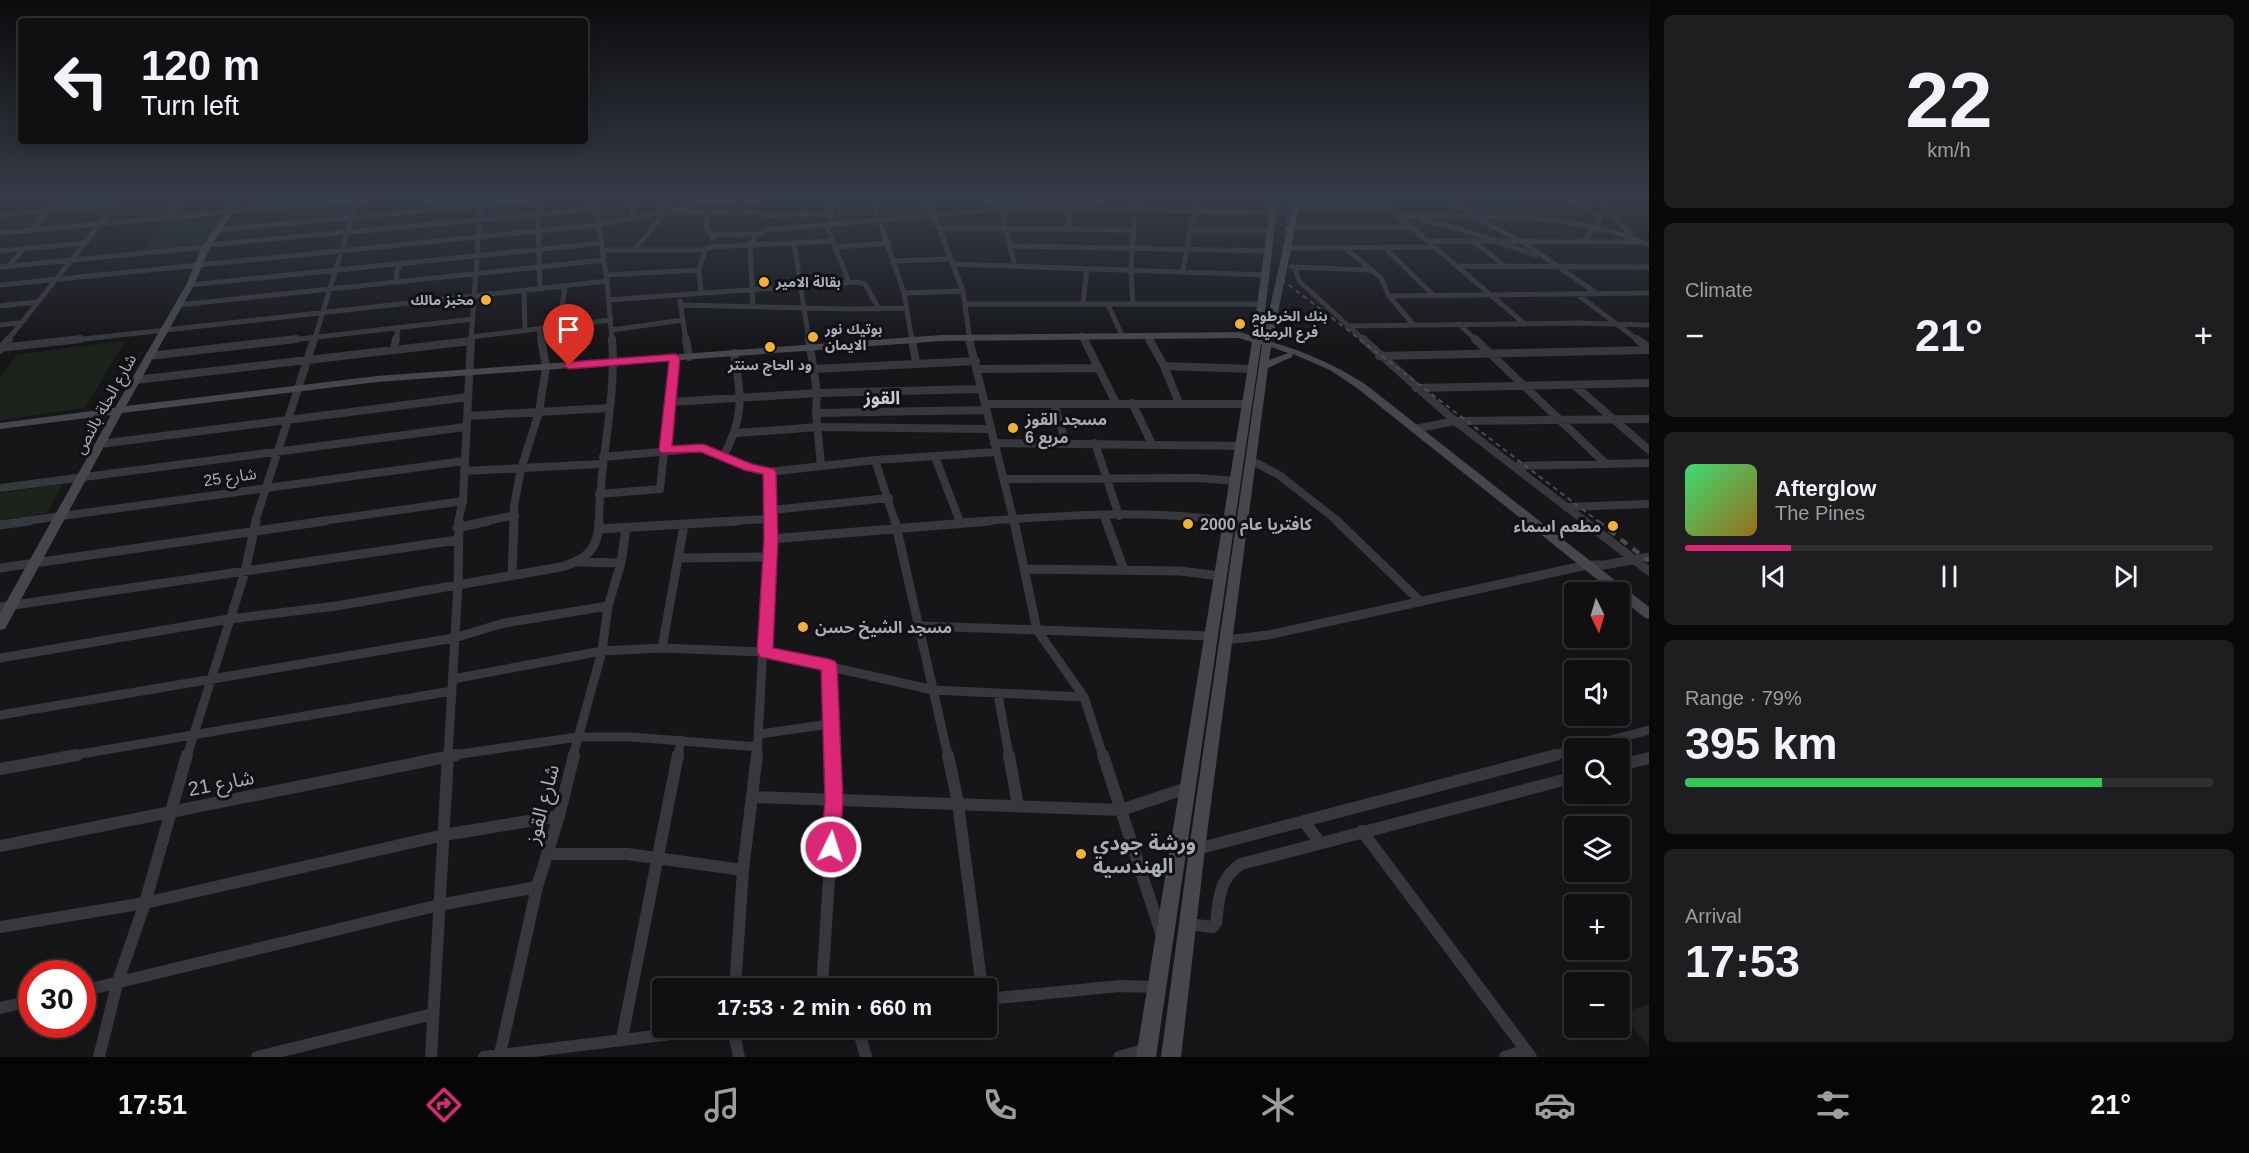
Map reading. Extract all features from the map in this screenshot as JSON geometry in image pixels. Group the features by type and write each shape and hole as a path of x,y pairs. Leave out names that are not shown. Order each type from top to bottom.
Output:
{"street":[{"path":"0,251 31,248"},
{"path":"0,349 80,248"},
{"path":"0,267 184,248"},
{"name":"شارع الحلة بالنص","path":"0,625 5,607 33,563 190,285 206,248"},
{"path":"0,285 360,248"},
{"path":"431,1057 458,585 457,528 463,501 465,427 472,319 476,296 477,248"},
{"path":"190,285 401,263 575,248"},
{"path":"579,562 590,553 599,530 598,494 614,362 603,248"},
{"path":"624,248 714,248"},
{"path":"750,248 753,306"},
{"path":"795,248 817,393 816,413 821,465"},
{"path":"836,248 849,282"},
{"path":"890,248 904,293 916,363"},
{"path":"947,248 963,291 969,337 1026,569 1037,630 1084,697 1163,939"},
{"path":"1011,248 1015,266"},
{"path":"1132,248 1133,304"},
{"path":"1150,248 1269,251 1261,304 1262,345"},
{"path":"1171,1057 1197,849 1252,461 1258,368 1262,345 1290,267 1290,248"},
{"path":"1344,248 1381,278 1389,296 1413,324"},
{"path":"1385,248 1433,295"},
{"path":"1436,248 1524,324"},
{"path":"1483,248 1506,266"},
{"path":"1515,248 1545,258"},
{"path":"1531,248 1597,294"},
{"path":"8,266 24,249"},
{"path":"701,293 699,270 707,249"},
{"path":"1183,271 1187,249"},
{"path":"99,1057 117,984 245,572 253,529 300,388 341,250"},
{"path":"540,250 540,289"},
{"path":"178,305 604,260"},
{"path":"894,261 1266,275"},
{"path":"396,282 401,263"},
{"path":"1290,267 1369,270"},
{"path":"1290,267 1308,290 1455,422 1649,571"},
{"path":"1457,267 1649,267"},
{"path":"1083,304 1087,269"},
{"path":"0,349 524,291 607,278 699,270"},
{"path":"608,300 849,282 864,284 879,309"},
{"path":"563,326 561,314 565,286"},
{"path":"524,291 525,330"},
{"path":"904,293 963,291"},
{"path":"1389,296 1649,293"},
{"path":"680,294 689,357"},
{"path":"1576,294 1649,349"},
{"path":"0,306 36,302"},
{"path":"966,304 1261,304"},
{"path":"1108,304 1122,335"},
{"path":"681,305 906,308"},
{"path":"149,356 472,319"},
{"path":"136,380 611,320"},
{"path":"612,330 683,320"},
{"path":"0,325 20,323"},
{"path":"1459,324 1606,464"},
{"path":"1347,326 1649,325"},
{"path":"394,349 398,328"},
{"path":"512,576 514,506 521,469 539,412 546,367 539,329"},
{"path":"0,426 300,388 470,372 911,340 1082,335 1240,335 1289,355 1310,358"},
{"path":"1082,335 1116,403"},
{"path":"1147,336 1164,366 1179,403"},
{"path":"1262,345 1310,358 1341,372 1649,614"},
{"path":"1379,356 1649,349"},
{"path":"723,457 737,433 743,397 735,353"},
{"path":"1164,366 1258,368 1289,355"},
{"path":"598,494 660,489 675,357"},
{"path":"813,369 916,363 1098,368"},
{"path":"1119,1057 1146,1053 1245,404 1258,368"},
{"path":"1416,388 1649,383"},
{"path":"1574,385 1649,450"},
{"path":"671,402 817,393 981,388"},
{"path":"100,444 468,397"},
{"path":"1132,403 1152,444"},
{"path":"816,413 1054,404 1245,404"},
{"path":"1054,404 1066,443"},
{"path":"467,416 608,408"},
{"path":"1416,429 1455,422 1649,419"},
{"path":"0,489 465,427"},
{"path":"737,433 818,427 990,429"},
{"path":"736,978 743,870 760,734 771,539 770,472 821,465 935,457 995,448 1066,443 1240,446"},
{"path":"1095,443 1119,516"},
{"name":"شارع 25","path":"0,525 266,488 464,466 521,469 665,450 703,448 757,470 770,472"},
{"path":"935,457 960,522"},
{"path":"875,460 889,498 894,527 920,626 958,803 981,978"},
{"path":"1252,461 1279,475 1329,513 1421,603"},
{"path":"1512,466 1649,463"},
{"path":"1005,479 1199,478 1235,481"},
{"path":"599,530 684,525 889,498"},
{"path":"0,568 253,529 463,501"},
{"path":"1565,507 1649,504"},
{"path":"457,528 515,515"},
{"path":"1104,516 1124,570"},
{"path":"771,539 894,527 1014,519 1192,516 1228,521"},
{"path":"662,648 684,525"},
{"name":"شارع القوز","path":"500,1054 537,887 559,816 602,651 608,606 621,563 627,528"},
{"path":"5,607 457,540"},
{"path":"678,558 770,557"},
{"path":"1226,640 1268,635 1587,565 1605,567 1632,557 1649,557"},
{"path":"0,658 229,619 336,606 512,576 579,562 621,563"},
{"path":"1026,569 1180,571 1220,576"},
{"path":"0,715 454,638 504,623 608,606"},
{"path":"920,626 1211,636"},
{"path":"0,769 452,685 602,651 662,648 765,652 933,690 1084,697"},
{"path":"823,978 834,800 829,665"},
{"path":"998,694 1018,806"},
{"path":"760,734 830,724"},
{"path":"1629,738 1649,730"},
{"name":"شارع 21","path":"0,846 449,756 578,737 631,737 758,747"},
{"path":"622,1038 681,740"},
{"path":"1197,849 1564,753"},
{"path":"1630,763 1649,758"},
{"path":"1187,924 1213,927 1216,923 1220,890 1230,869 1241,864 1564,780"},
{"path":"752,797 1120,810 1187,788"},
{"path":"0,927 144,903 444,835 559,816"},
{"path":"1304,821 1320,843"},
{"path":"1362,831 1528,1054 1505,1057"},
{"path":"548,854 627,854 743,870"},
{"path":"96,988 439,905 537,887"},
{"path":"997,998 1120,986 1157,987"},
{"path":"0,1008 18,1004"},
{"path":"257,1057 433,1014"},
{"path":"484,1057 652,1035"},
{"path":"735,1038 739,1057"},
{"path":"861,1038 866,1057"}],"shaded area":[{"path":"144,248 180,248 142,252"},
{"path":"125,341 85,408 0,420 0,378 18,354"},
{"path":"63,484 47,513 0,520 0,493"},
{"path":"1649,1004 1649,1046 1630,1024 1630,1010"}],"railway":[{"path":"1284,248 1281,279 1599,522"},
{"path":"1597,521 1649,561"}],"place":[{"name":"بقالة الامير","path":"764,282"},
{"name":"مخبز مالك","path":"486,300"},
{"name":"بنك الخرطوم فرع الرميلة","path":"1240,324"},
{"name":"بوتيك نور الايمان","path":"813,337"},
{"name":"ود الحاج سنتر","path":"770,347"},
{"name":"مسجد القوز مربع 6","path":"1013,428"},
{"name":"كافتريا عام 2000","path":"1188,524"},
{"name":"مطعم اسماء","path":"1613,526"},
{"name":"مسجد الشيخ حسن","path":"803,627"},
{"name":"ورشة جودي الهندسية","path":"1081,854"}],"district":[{"name":"القوز","path":"882,398"}],"route":[{"path":"569,366 675,357 665,450 703,448 748,467 770,472 771,539 765,652 829,665 834,800 831,847"}]}
